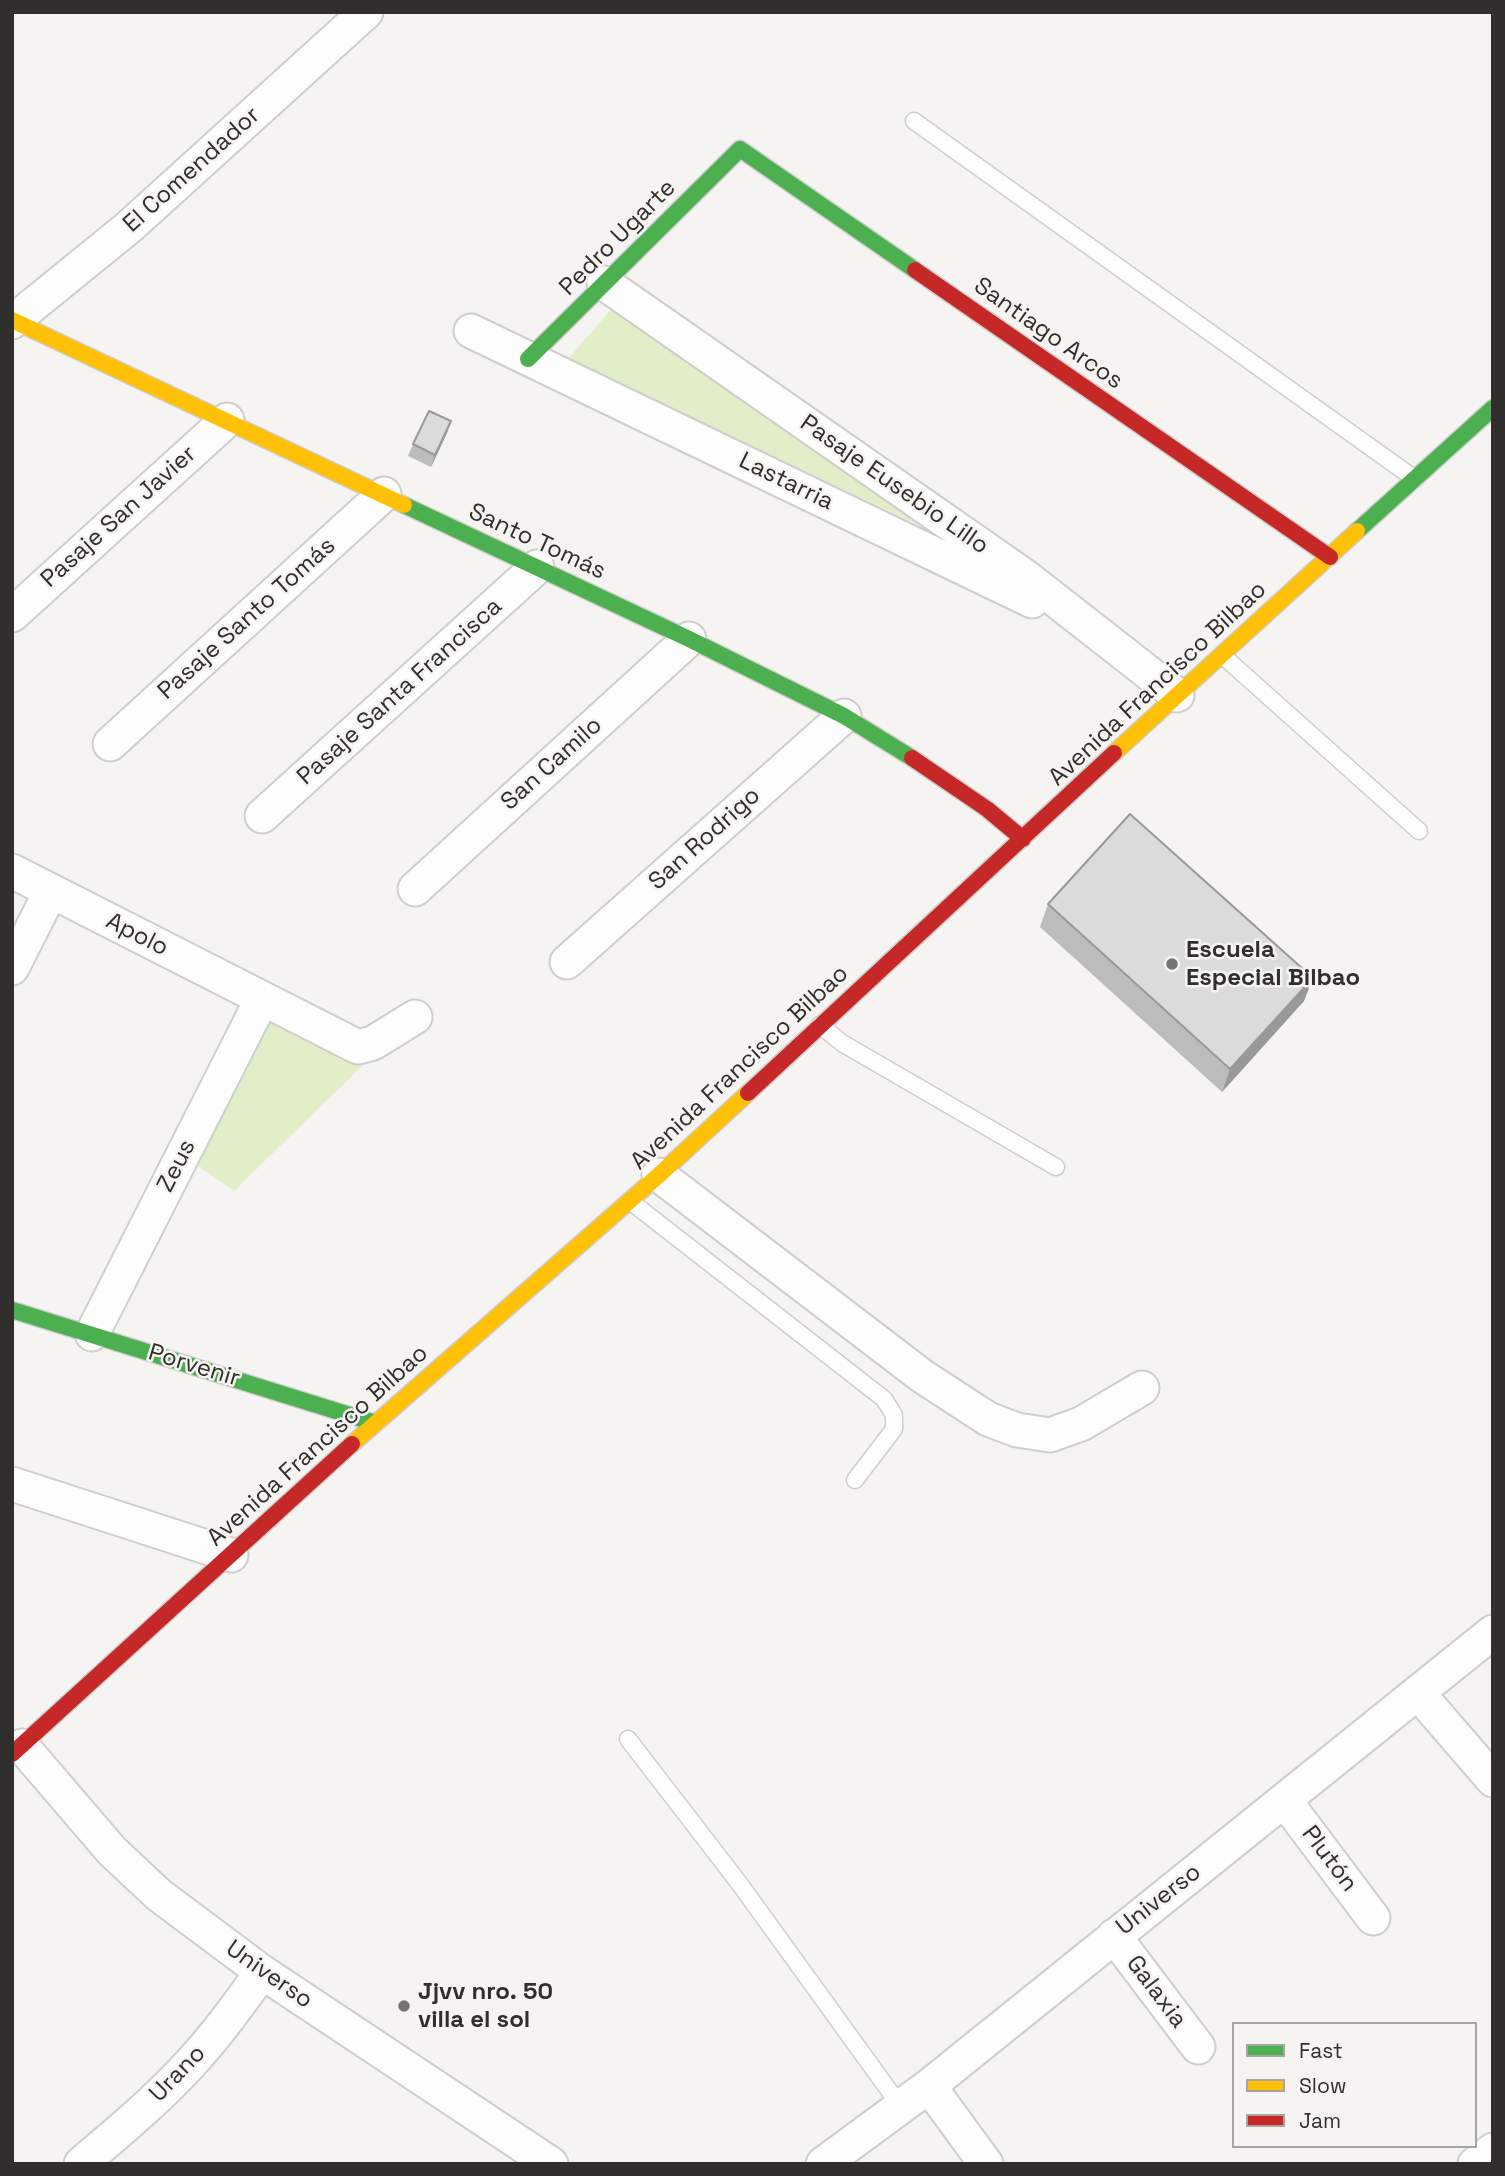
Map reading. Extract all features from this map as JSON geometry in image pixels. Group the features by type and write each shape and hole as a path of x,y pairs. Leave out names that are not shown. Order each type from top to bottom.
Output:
{"street":[{"name":"El Comendador","path":"13,321 129,227 366,12"},
{"name":"Pedro Ugarte","path":"528,359 740,149"},
{"name":"Santiago Arcos","path":"740,149 1330,557"},
{"name":"Pasaje Eusebio Lillo","path":"604,283 1015,569 1177,695"},
{"name":"Santo Tomás","path":"13,321 384,494 844,716 944,778 1023,839"},
{"name":"Lastarria","path":"471,331 1100,634"},
{"name":"Avenida Francisco Bilbao","path":"17,1750 375,1423 659,1175 1177,695 1493,408"},
{"name":"Pasaje San Javier","path":"12,615 227,420"},
{"name":"Pasaje Santo Tomás","path":"110,744 384,494"},
{"name":"Pasaje Santa Francisca","path":"262,816 537,567"},
{"name":"San Camilo","path":"415,889 689,639"},
{"name":"San Rodrigo","path":"567,962 844,716"},
{"name":"Apolo","path":"12,871 358,1047 373,1044 415,1017"},
{"path":"12,968 51,891"},
{"name":"Zeus","path":"92,1334 262,999"},
{"path":"659,1175 922,1376 988,1419 1017,1430 1050,1435 1081,1424 1142,1388"},
{"name":"Porvenir","path":"12,1310 375,1423"},
{"path":"12,1484 231,1555"},
{"name":"Universo","path":"823,2164 929,2086 1493,1632"},
{"path":"1418,1693 1493,1780"},
{"name":"Universo","path":"17,1750 112,1851 159,1895 262,1972 551,2164"},
{"name":"Plutón","path":"1284,1801 1373,1918"},
{"name":"Galaxia","path":"1114,1936 1198,2047"},
{"name":"Urano","path":"82,2164 163,2092 188,2066 212,2039 262,1972"},
{"path":"929,2086 986,2164"},
{"path":"1475,2164 1493,2150"}],"lane":[{"path":"914,121 1415,479"},
{"path":"1222,655 1419,831"},
{"path":"820,1025 842,1043 1056,1167"},
{"path":"630,1201 884,1399 894,1415 894,1429 855,1480"},
{"path":"628,1739 739,1883 901,2107"}],"green space":[{"path":"613,307 963,546 568,359"},
{"path":"274,1005 364,1064 234,1191 198,1166"}],"building":[{"path":"429,411 451,421 435,455 413,444"},
{"name":"Escuela Especial Bilbao","path":"1130,814 1313,978 1230,1069 1048,904"}],"traffic: fast":[{"path":"528,359 740,149 915,270"},
{"path":"1357,531 1493,408"},
{"path":"404,505 689,639 844,716 912,758"},
{"path":"12,1310 375,1423"}],"traffic: slow":[{"path":"12,320 404,505"},
{"path":"1114,753 1357,531"},
{"path":"352,1444 659,1175 748,1093"}],"traffic: jam":[{"path":"915,270 1330,557"},
{"path":"748,1093 1114,753"},
{"path":"912,758 987,809 1023,839"},
{"path":"12,1754 352,1444"}],"place":[{"name":"Escuela Especial Bilbao","path":"1172,964"},
{"name":"Jjvv nro. 50 villa el sol","path":"404,2006"}]}
